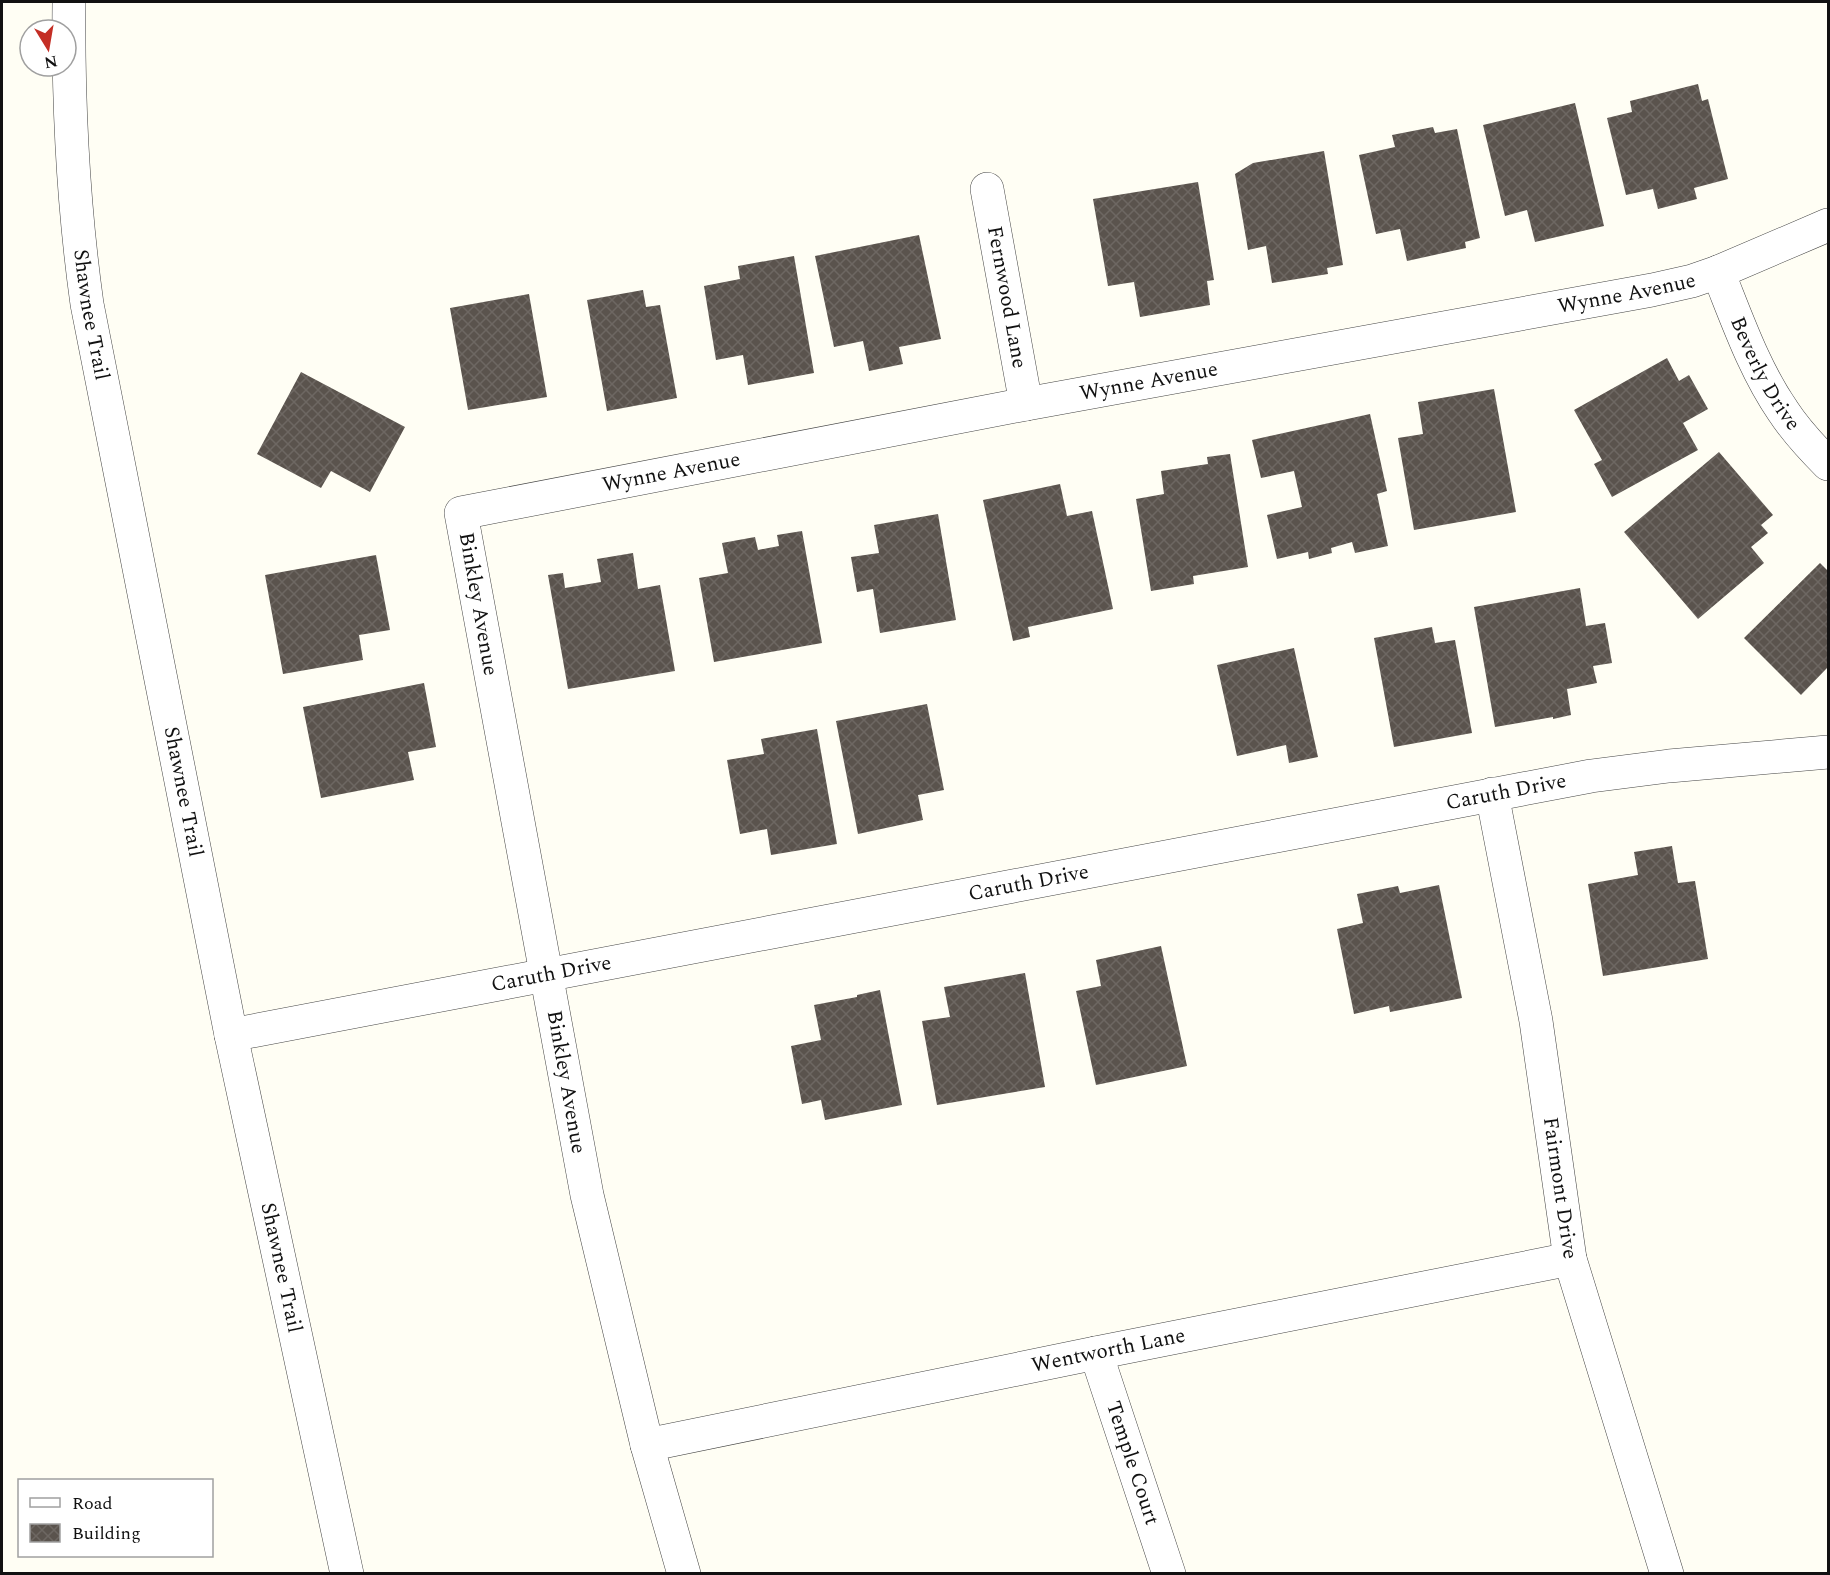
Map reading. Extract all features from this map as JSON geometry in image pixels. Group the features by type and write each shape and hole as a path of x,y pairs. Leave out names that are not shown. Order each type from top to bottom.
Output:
{"street":[{"name":"Shawnee Trail","path":"69,2 68,72 71,138 87,304 231,1035 347,1574"},
{"name":"Fernwood Lane","path":"987,189 1026,404"},
{"name":"Wynne Avenue","path":"461,513 1026,404 1652,290 1692,281 1718,272 1828,225"},
{"name":"Beverly Drive","path":"1718,272 1755,361 1783,411 1809,445 1828,464"},
{"name":"Binkley Avenue","path":"461,513 587,1195 647,1445 684,1574"},
{"name":"Caruth Drive","path":"231,1035 1591,776 1669,766 1828,752"},
{"name":"Fairmont Drive","path":"1492,794 1536,1021 1570,1259 1667,1574"},
{"name":"Wentworth Lane","path":"647,1445 1570,1259"},
{"name":"Temple Court","path":"1096,1353 1169,1574"}],"building":[{"path":"1698,84 1702,101 1708,99 1728,179 1694,188 1697,199 1658,209 1653,189 1626,195 1607,118 1632,112 1630,101"},
{"path":"1575,103 1604,226 1535,242 1527,210 1505,216 1483,125"},
{"path":"1433,127 1435,133 1457,129 1480,238 1465,242 1466,248 1407,261 1400,229 1376,234 1359,155 1395,147 1392,135"},
{"path":"1324,151 1343,265 1327,268 1328,274 1272,283 1266,246 1248,250 1235,174 1253,163"},
{"path":"1198,182 1214,280 1207,281 1210,305 1140,317 1134,282 1108,286 1093,199"},
{"path":"919,235 941,339 899,347 903,364 869,371 863,341 834,347 815,256"},
{"path":"794,256 814,373 748,385 743,355 716,360 704,286 740,279 738,266"},
{"path":"643,290 646,307 660,305 677,398 607,411 587,300"},
{"path":"529,294 547,397 468,410 450,308"},
{"path":"1667,358 1679,381 1689,375 1708,409 1683,423 1698,450 1612,497 1594,464 1602,460 1574,410"},
{"path":"301,372 405,427 370,492 331,471 321,488 257,454"},
{"path":"1494,389 1516,512 1414,530 1398,438 1423,434 1418,402"},
{"path":"1370,414 1387,491 1377,494 1388,546 1355,553 1352,542 1331,548 1332,553 1309,559 1308,552 1277,559 1267,515 1302,507 1294,471 1261,478 1252,440"},
{"path":"1719,452 1773,515 1761,525 1768,533 1751,547 1764,563 1698,619 1624,532"},
{"path":"1230,454 1248,567 1193,576 1194,584 1151,591 1136,499 1164,494 1161,471 1208,464 1207,457"},
{"path":"1060,484 1067,516 1092,511 1113,609 1028,627 1030,637 1013,641 983,500"},
{"path":"938,514 956,620 880,633 873,589 857,592 851,557 879,553 874,525"},
{"path":"802,531 822,643 714,662 699,578 728,573 722,543 755,537 758,550 779,546 777,535"},
{"path":"633,553 638,589 660,585 675,671 568,689 548,575 563,573 565,588 601,582 597,559"},
{"path":"376,555 390,630 359,635 363,660 283,674 265,575"},
{"path":"1820,563 1828,571 1828,667 1801,695 1744,638"},
{"path":"1580,588 1586,626 1605,623 1612,663 1593,666 1597,683 1567,689 1571,715 1495,727 1474,607"},
{"path":"1432,627 1435,643 1455,640 1472,733 1394,747 1374,638"},
{"path":"1294,648 1318,757 1289,763 1286,745 1237,756 1217,665"},
{"path":"424,683 436,747 408,752 414,780 321,798 303,707"},
{"path":"927,704 944,790 918,795 923,820 858,834 836,721"},
{"path":"817,729 837,844 771,855 767,829 740,834 727,760 764,754 761,739"},
{"path":"1672,846 1678,883 1695,881 1708,959 1603,976 1588,884 1638,875 1634,852"},
{"path":"1439,885 1462,998 1390,1012 1389,1006 1354,1014 1337,929 1363,923 1357,894 1398,886 1400,893"},
{"path":"1161,946 1187,1066 1096,1085 1076,991 1101,986 1096,960"},
{"path":"1025,973 1045,1087 937,1105 922,1021 950,1017 944,987"},
{"path":"880,990 902,1105 825,1120 821,1100 802,1104 791,1046 821,1040 814,1005"}]}
